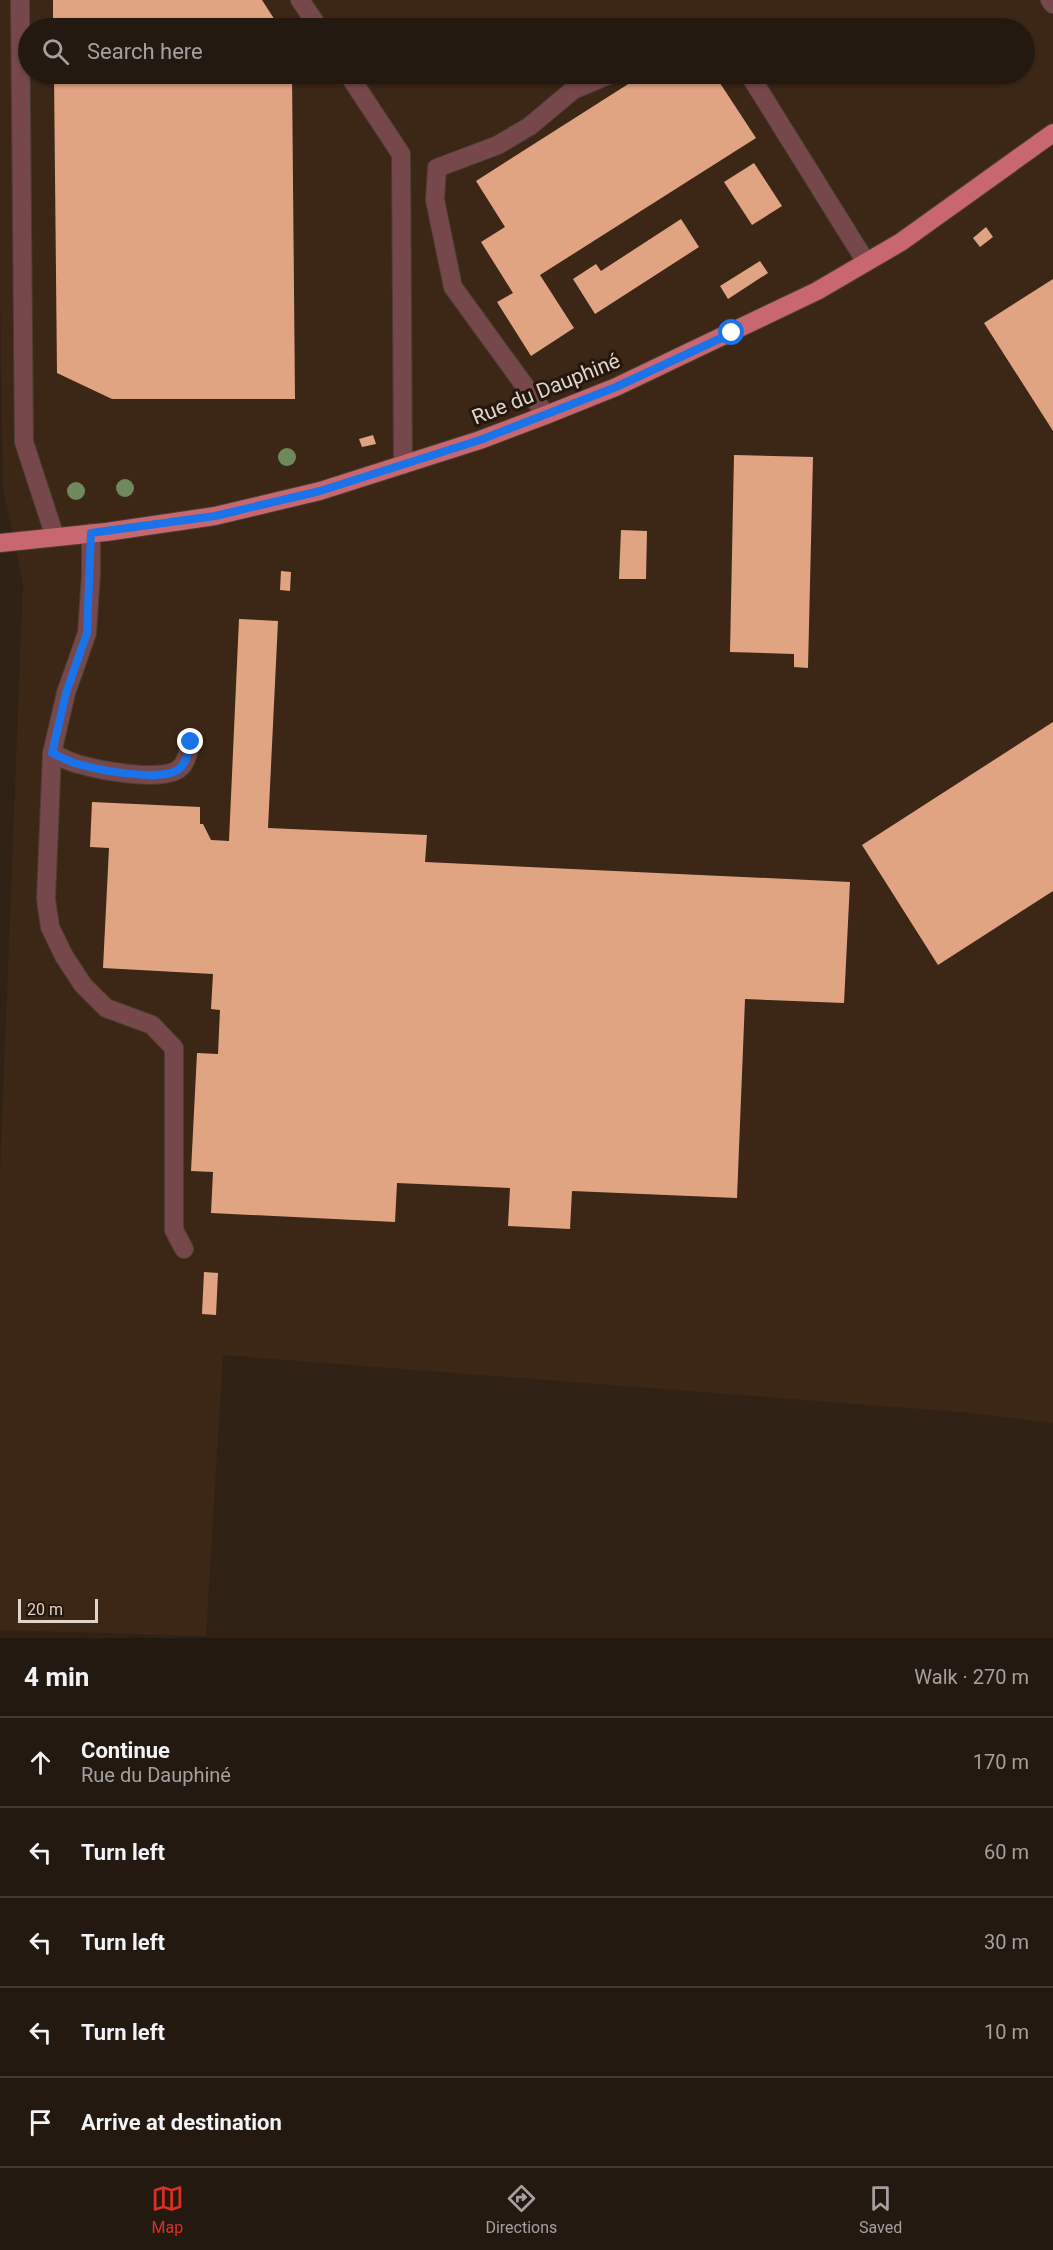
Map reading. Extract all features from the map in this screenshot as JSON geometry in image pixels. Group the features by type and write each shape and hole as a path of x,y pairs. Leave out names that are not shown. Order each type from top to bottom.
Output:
{"main road":[{"name":"Rue du Dauphiné","path":"0,543 215,516 320,491 480,440 546,415 616,387 817,291 901,242 1053,133"}],"street":[{"path":"20,0 20,18"},
{"path":"300,0 312,18"},
{"path":"1050,0 1053,4"},
{"path":"21,84 24,442 55,537"},
{"path":"355,84 401,154 403,465"},
{"path":"546,415 453,287 435,200 437,168 498,145 530,126 573,90 587,84"},
{"path":"755,84 866,262"},
{"path":"91,533 87,633 66,693 52,753 46,899 50,927 64,956 83,985 106,1008 152,1025 174,1048 174,1230 184,1249"},
{"path":"52,753 76,764 116,773 155,775 178,771 185,762 191,742"}],"shaded area":[{"path":"0,0 1053,0 1053,1423 960,1412 223,1355 206,1636 0,1630 0,1174 23,583 3,489"}],"building":[{"path":"53,0 262,0 274,18 53,18"},
{"path":"54,84 292,84 295,399 112,399 57,373"},
{"path":"628,84 721,84 756,138 540,275 574,328 531,356 497,302 513,293 481,242 505,227 476,181"},
{"path":"754,163 782,206 752,225 724,182"},
{"path":"681,219 699,247 595,314 573,279 596,264 601,271"},
{"path":"986,227 993,237 980,247 973,238"},
{"path":"760,261 768,273 728,299 720,286"},
{"path":"1053,279 1053,431 984,323"},
{"path":"373,435 376,444 362,447 359,439"},
{"path":"734,455 813,457 808,668 794,667 794,654 730,652"},
{"path":"621,530 647,531 646,579 619,579"},
{"path":"281,571 291,572 290,591 280,590"},
{"path":"239,619 278,621 268,828 427,835 425,862 850,882 844,1003 745,999 737,1198 572,1191 570,1229 508,1226 510,1188 397,1183 395,1222 211,1213 213,1172 191,1171 197,1053 218,1054 220,1010 211,1009 213,974 103,968 109,848 90,847 92,802 200,807 200,824 203,824 211,840 229,841"},
{"path":"1053,722 1053,891 938,965 862,845"},
{"path":"204,1272 218,1273 216,1315 202,1314"}],"route":[{"path":"191,742 185,762 178,771 155,775 116,773 76,764 52,753 66,693 87,633 91,533 215,516 320,491 480,440 616,387 732,333"}]}
